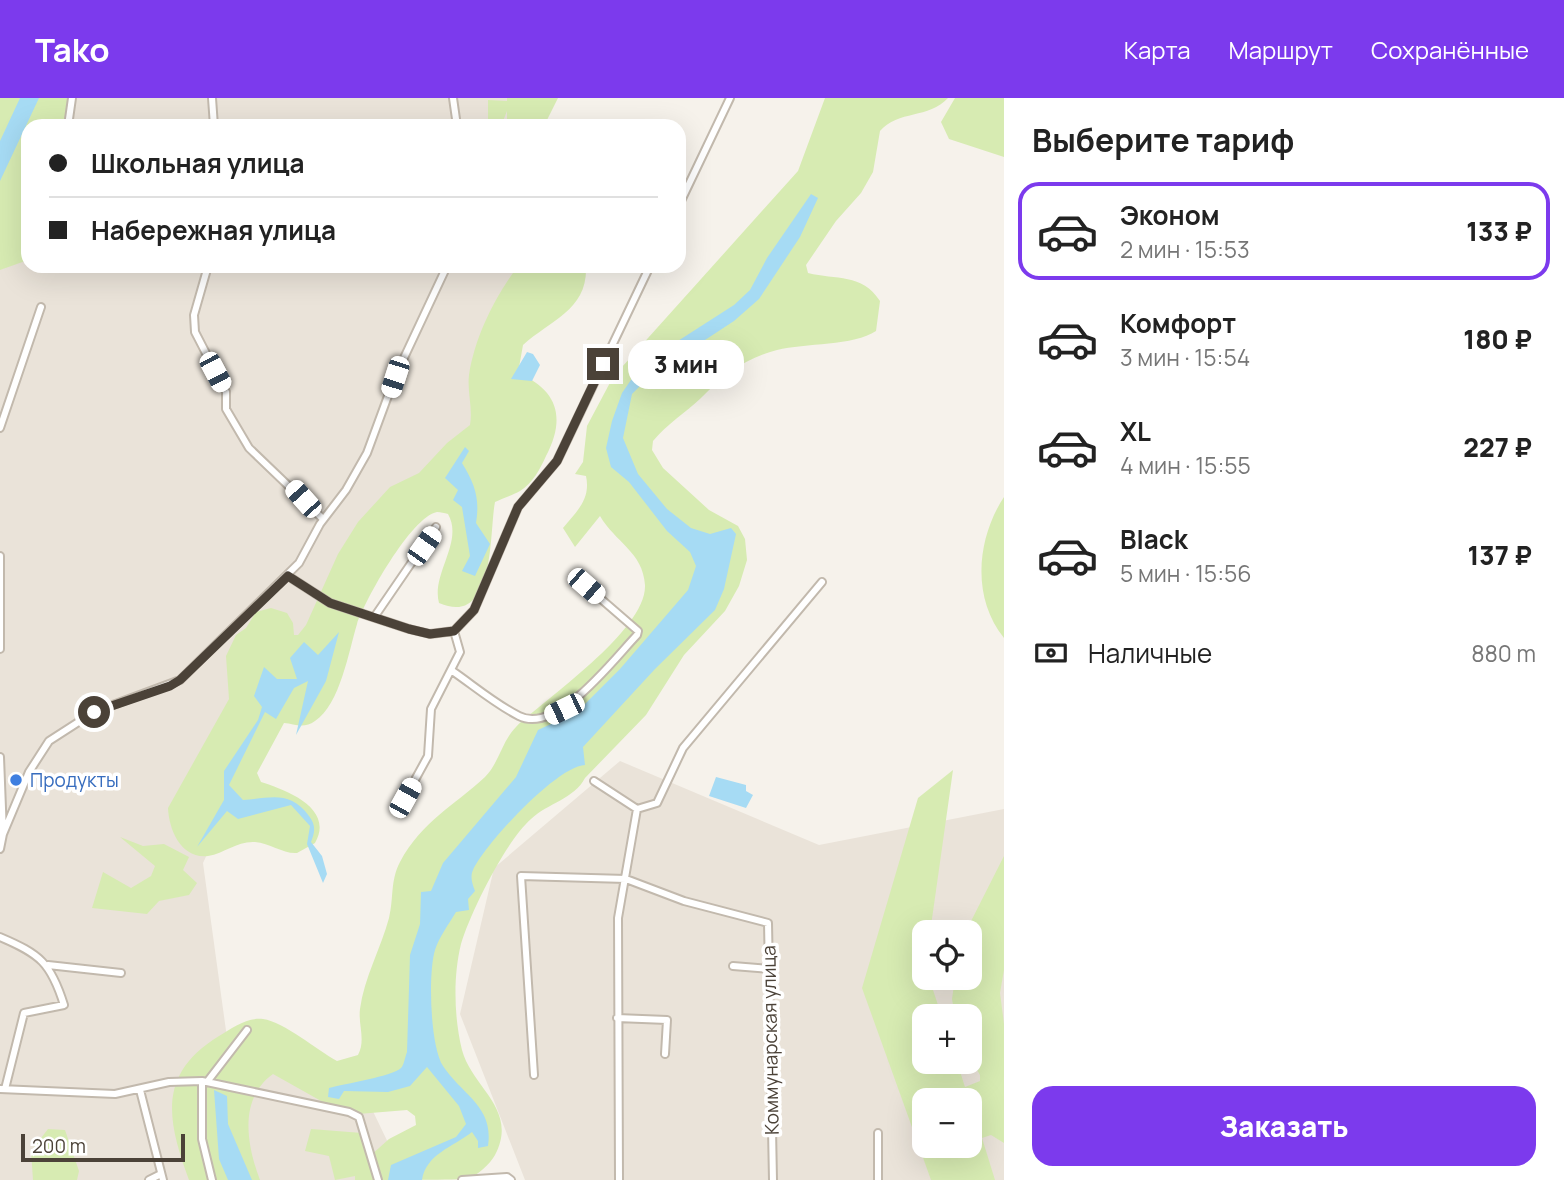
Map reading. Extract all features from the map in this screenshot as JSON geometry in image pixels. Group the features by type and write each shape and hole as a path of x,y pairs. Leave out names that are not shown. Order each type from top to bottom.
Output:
{"street":[{"path":"69,119 72,98"},
{"path":"212,98 214,119"},
{"path":"453,98 456,119"},
{"path":"686,190 730,98"},
{"path":"206,273 194,323 202,350 226,392 226,409 249,448 323,519"},
{"path":"0,849 3,834 29,772 49,741 94,712 170,686 180,680 299,563 323,519 346,490 367,453 395,377 444,273"},
{"path":"288,576 330,603 430,634 454,631 474,610 518,507 557,461 647,273"},
{"path":"0,428 41,307"},
{"path":"375,616 436,527"},
{"path":"0,556 0,649"},
{"path":"594,781 636,809 657,803 683,748 822,582"},
{"path":"451,670 520,717 547,718 564,709 638,631 586,586"},
{"path":"405,798 428,756 431,709 460,652 454,631"},
{"path":"0,760 3,834"},
{"path":"619,1180 618,918 636,809"},
{"name":"Коммунарская улица","path":"534,1075 521,876 626,878 684,901 768,923 773,1180"},
{"path":"0,937 29,949 48,965 65,1005 24,1013 2,1089 115,1094 169,1082 205,1082 349,1112 359,1117 378,1180"},
{"path":"48,965 121,973"},
{"path":"733,966 769,969"},
{"path":"617,1018 667,1020 665,1054"},
{"path":"212,1180 202,1139 205,1082 247,1030"},
{"path":"140,1090 162,1177 149,1180"},
{"path":"878,1133 878,1180"},
{"path":"462,1180 507,1177 511,1180"}],"shaded area":[{"path":"42,98 527,98 526,119 33,119"},
{"path":"21,148 21,273 544,273 488,357 497,446 436,488 291,673 203,863 227,1038 355,1074 406,1180 0,1180 0,198"},
{"path":"620,761 819,845 1004,809 1004,1180 525,1180 460,1014 494,868"}],"green space":[{"path":"0,98 75,98 71,119 21,119 21,262 0,270"},
{"path":"507,98 558,98 548,119 507,119 507,111 504,119 488,119 488,100 507,101"},
{"path":"825,98 948,98 932,109 887,124 880,131 873,172 861,193 836,221 806,265 808,273 848,279 873,292 880,301 876,331 855,339 777,350 755,358 726,375 653,441 652,450 663,468 709,510 738,526 745,539 747,560 739,586 725,611 684,655 646,715 574,791 531,819 521,829 490,877 473,914 458,956 456,1011 459,1038 467,1064 498,1112 501,1139 495,1155 483,1169 467,1179 355,1180 355,1176 335,1180 329,1156 305,1151 311,1129 362,1133 370,1156 389,1139 416,1125 415,1116 407,1110 346,1115 273,1074 254,1096 248,1124 252,1153 260,1180 189,1180 172,1118 176,1082 185,1066 219,1036 240,1024 257,1019 281,1025 337,1061 358,1055 362,1038 362,997 389,918 393,883 400,862 428,825 485,777 516,727 592,662 630,622 641,603 645,585 634,556 600,516 575,547 563,528 585,498 586,476 575,474 583,462 587,426 613,377 798,171"},
{"path":"955,98 1004,98 1004,157 949,139 941,122"},
{"path":"513,273 586,273 581,293 574,304 523,345 518,373 532,380 550,397 556,429 539,471 532,480 520,491 495,502 490,554 480,590 471,602 458,607 439,603 439,581 450,547 452,525 448,514 437,512 426,517 402,543 369,597 357,624 331,703 324,713 307,725 284,723 257,773 261,782 283,790 305,802 313,810 319,820 315,843 297,853 255,842 242,843 208,856 190,853 174,834 168,808 229,699 226,656 236,635 246,628 256,612 271,608 287,613 293,623 294,635 298,635 306,625 338,554 358,522 390,487 419,473 447,443 470,425 469,375 472,360 481,332 501,291"},
{"path":"1004,497 1004,638 993,622 986,604 982,568 988,531"},
{"path":"953,770 932,920 912,920 912,990 933,990 938,1004 912,1004 912,1074 961,1074 965,1087 980,1081 982,1004 953,1004 952,999 953,990 982,990 982,920 972,920 1004,856 1004,970 1000,993 1004,1024 1004,1143 991,1135 982,1138 982,1088 912,1088 912,1127 862,988 918,798"},
{"path":"120,837 143,846 164,844 189,857 183,870 197,883 189,895 159,901 147,914 92,908 103,872 131,888 151,876 155,866"},
{"path":"48,1129 65,1130 79,1171 77,1180 33,1180 31,1151"},
{"path":"982,1138 995,1180 931,1180 923,1158 982,1158"}],"water":[{"path":"20,98 39,98 29,119 21,119 21,136 0,181 0,141"},
{"path":"811,194 818,198 800,237 759,299 734,321 650,376 632,394 623,438 638,474 667,509 691,528 710,534 731,528 736,534 724,589 715,610 655,669 583,747 585,765 557,778 540,792 506,826 473,870 475,891 468,899 469,910 456,912 435,950 431,975 432,1009 435,1043 443,1066 481,1111 489,1132 488,1146 478,1148 478,1141 472,1132 435,1157 422,1180 388,1180 391,1165 456,1137 466,1124 459,1106 427,1067 410,1086 388,1092 344,1091 339,1099 328,1097 329,1088 388,1074 403,1065 407,1052 410,955 420,924 421,892 431,891 443,863 516,777 538,730 577,712 620,669 688,590 696,566 690,552 667,531 629,482 611,467 606,448 622,393 642,364 734,305 750,290 767,258"},
{"path":"527,352 533,354 540,365 532,381 511,379"},
{"path":"465,447 469,451 462,463 475,492 476,523 490,544 475,576 462,571 470,556 462,507 453,500 458,490 445,478"},
{"path":"339,632 326,681 296,735 308,681 294,688 276,719 265,712 229,785 243,800 271,797 287,799 302,808 314,826 311,842 322,856 327,874 323,883 307,844 310,826 291,805 238,819 227,811 197,847 224,800 224,771 258,720 262,707 254,696 264,667 277,679 297,679 290,658 304,642 318,655"},
{"path":"716,777 746,785 746,791 753,795 746,808 709,796"},
{"path":"214,1090 227,1096 228,1124 252,1180 228,1180 219,1159"}],"place":[{"name":"Продукты","path":"16,780"}],"route":[{"path":"94,712 170,686 180,680 288,576 330,603 430,634 454,631 474,610 518,507 557,461 603,364"}]}
